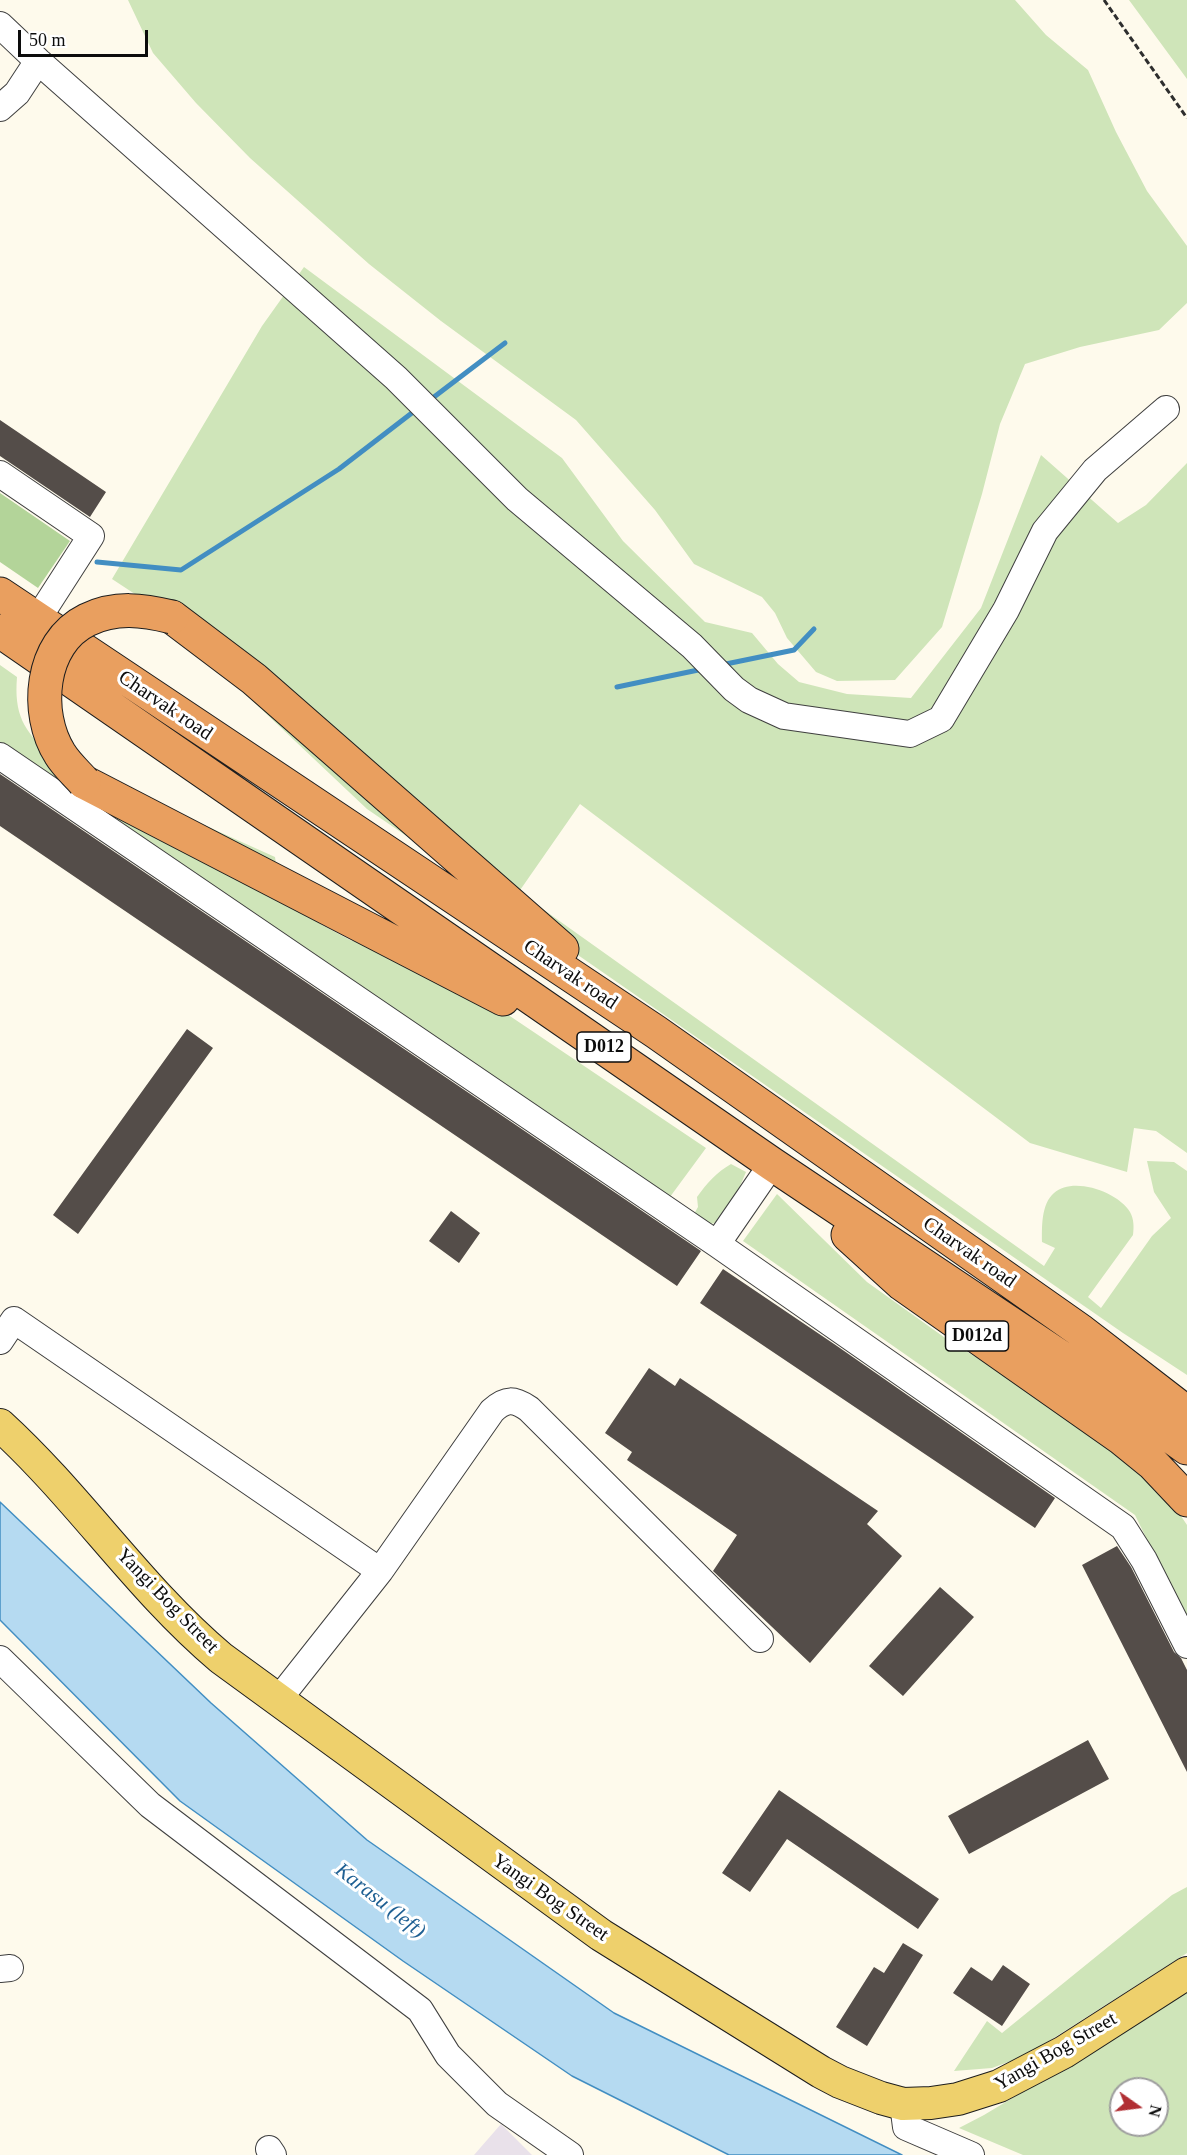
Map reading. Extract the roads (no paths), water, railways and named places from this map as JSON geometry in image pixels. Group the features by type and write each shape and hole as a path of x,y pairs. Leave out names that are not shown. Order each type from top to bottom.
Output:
{"highway":[{"name":"Charvak road","path":"0,594 656,1032 1081,1332 1187,1413"},
{"path":"632,1066 84,782 60,753 49,728 45,685 47,674 56,653 69,634 86,621 113,612 139,609 172,617 255,679 656,1032"},
{"name":"Charvak road","path":"0,632 772,1164 1065,1360 1187,1448"},
{"name":"D012d","path":"772,1164 902,1284 1121,1437 1153,1464 1187,1500"}],"main road":[{"path":"1081,1332 1187,1406"},
{"name":"Yangi Bog Street","path":"0,1425 18,1441 197,1637 278,1700 518,1875 641,1961 821,2072 870,2095 903,2104 931,2103 958,2099 1013,2080 1064,2052 1187,1973"}],"street":[{"path":"0,25 423,405 517,499 692,646 734,689 766,709 784,716 910,734 941,719 1006,610 1045,531 1095,470 1166,409"},
{"path":"0,108 17,93 38,61"},
{"path":"0,474 91,536 37,620"},
{"path":"0,756 717,1244 1123,1527 1144,1560 1187,1645"},
{"path":"717,1244 772,1164"},
{"path":"0,1341 14,1320 380,1570"},
{"path":"278,1700 380,1570 492,1411 500,1403 510,1401 530,1409 760,1639"},
{"path":"0,1659 150,1805 420,2010 448,2055 497,2104 570,2155"},
{"path":"903,2104 906,2127 971,2155"}],"water":[{"name":"Karasu (left)","path":"0,1502 211,1703 367,1840 614,2013 902,2155 729,2155 572,2076 403,1961 180,1801 0,1620"}],"waterway":[{"path":"430,400 505,343"},
{"path":"97,562 181,570 339,469 417,409"},
{"path":"721,665 794,650 814,629"},
{"path":"617,687 703,669"}]}
